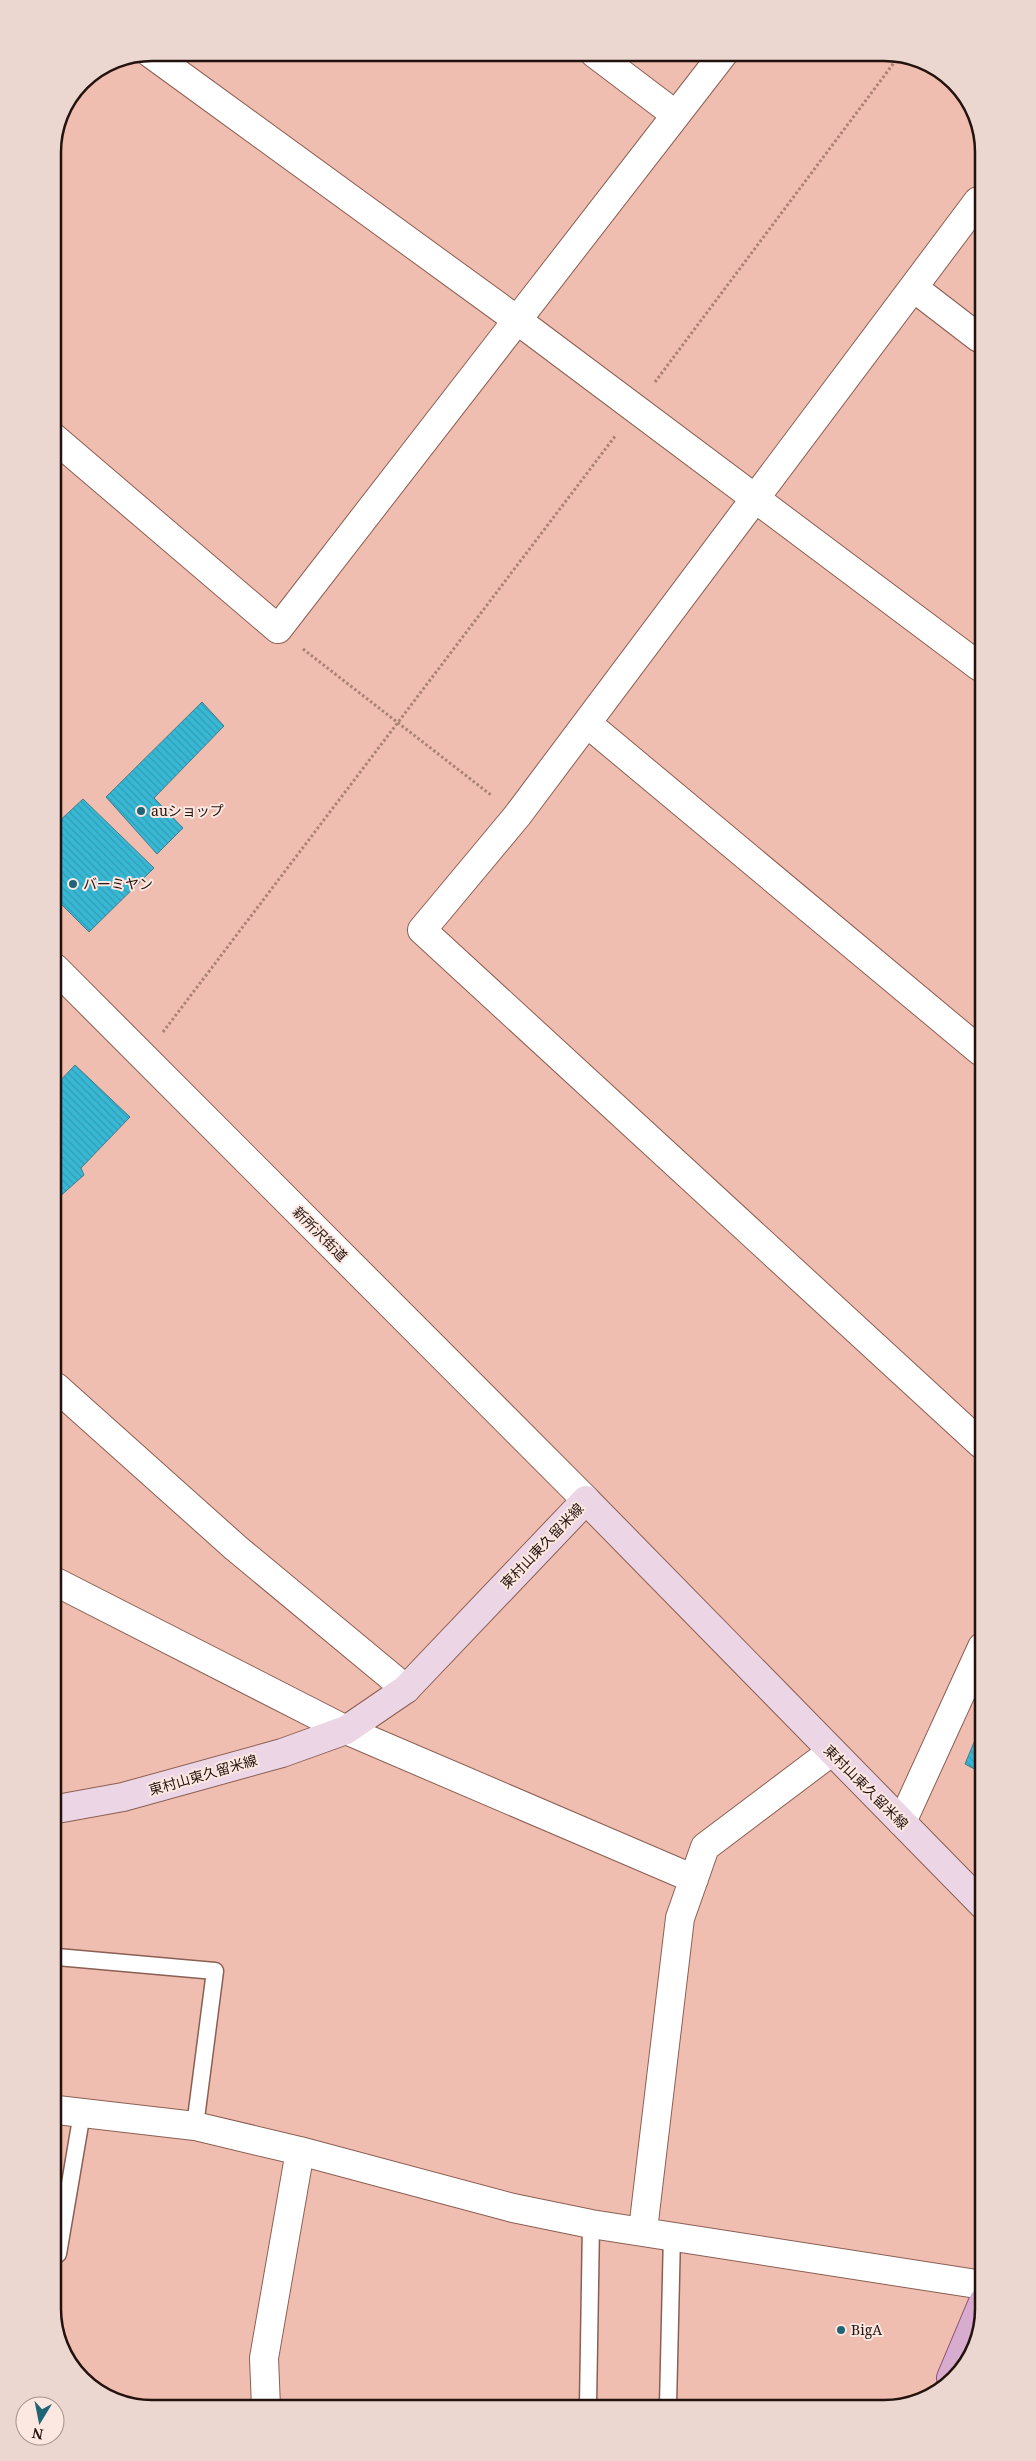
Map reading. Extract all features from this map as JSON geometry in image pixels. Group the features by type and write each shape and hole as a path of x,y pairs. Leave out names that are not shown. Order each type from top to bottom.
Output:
{"main road":[{"name":"東村山東久留米線","path":"61,1808 123,1797 282,1753 346,1730 406,1689 586,1500 975,1898"},
{"path":"960,2357 973,2328"}],"street":[{"path":"161,61 516,320 975,663"},
{"path":"605,61 676,115"},
{"path":"61,444 278,629 718,61"},
{"path":"975,205 518,816 422,930 975,1438"},
{"path":"914,288 975,335"},
{"path":"588,724 975,1047"},
{"name":"新所沢街道","path":"61,974 586,1500"},
{"path":"61,1391 236,1548 406,1689"},
{"path":"61,1585 346,1730 694,1879"},
{"path":"902,1822 975,1662"},
{"path":"643,2230 680,1918 705,1847 831,1752"},
{"path":"70,2112 196,2126 300,2151 513,2208 591,2224 643,2230 975,2284"},
{"path":"266,2400 264,2358 300,2151"}],"lane":[{"path":"61,1957 215,1971 196,2126"},
{"path":"61,2218 70,2112"},
{"path":"588,2400 591,2224"},
{"path":"668,2400 672,2235"}],"path":[{"path":"278,629 518,816"},
{"path":"144,1057 397,722"}],"building":[{"path":"202,702 224,726 154,798 183,828 157,854 106,797"},
{"path":"83,799 154,868 89,932 61,904 61,819"},
{"path":"75,1065 130,1117 81,1168 84,1175 61,1195 61,1080"},
{"path":"975,1740 975,1769 965,1764"}],"place":[{"name":"auショップ","path":"141,811"},
{"name":"バーミヤン","path":"73,884"},
{"name":"BigA","path":"841,2330"}]}
